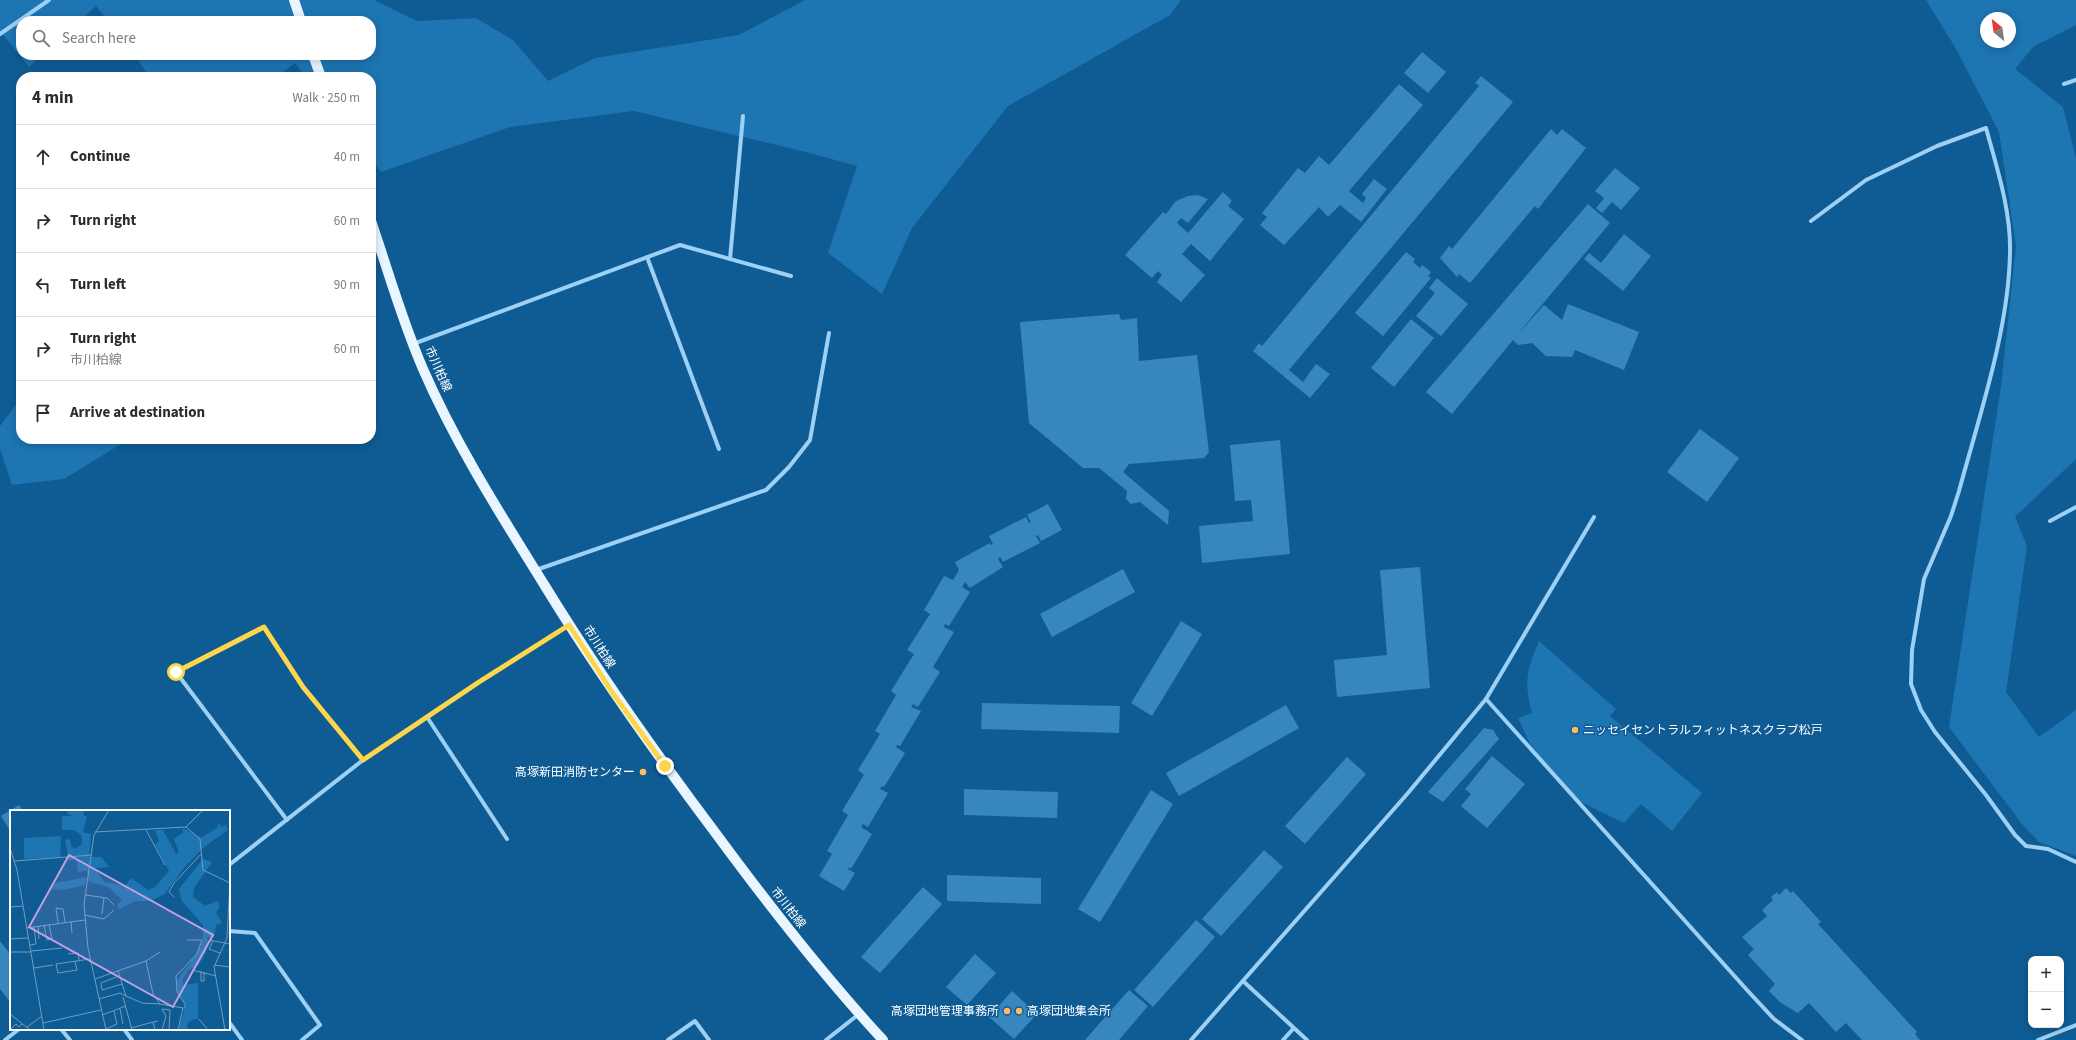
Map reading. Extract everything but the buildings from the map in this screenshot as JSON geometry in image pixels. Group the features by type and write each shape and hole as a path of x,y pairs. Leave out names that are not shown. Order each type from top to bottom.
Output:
{"main road":[{"path":"294,0 299,16"},
{"path":"315,60 319,72"},
{"name":"市川柏線","path":"376,236 413,344 439,404 461,448 569,625 612,692 775,914 859,1014 883,1040"}],"street":[{"path":"26,16 49,0"},
{"path":"0,34 16,23"},
{"path":"2064,84 2076,80"},
{"path":"730,259 743,116"},
{"path":"1810,221 1866,180 1930,149 1986,128 2003,189 2010,252 2005,311 1959,491 1951,516 1924,579 1912,650 1911,684 1921,710 1934,732 1986,795 2015,835 2026,846 2048,849 2076,862"},
{"path":"413,344 680,245 791,276"},
{"path":"647,257 719,449"},
{"path":"535,571 766,490 789,467 810,440 829,333"},
{"path":"2050,521 2076,507"},
{"path":"1191,1040 1408,793 1486,699 1594,518"},
{"path":"230,864 363,760 569,625"},
{"path":"287,820 176,672 264,627 303,687 363,760"},
{"path":"1486,699 1768,1013 1802,1040"},
{"path":"427,717 507,839"},
{"path":"230,931 255,934 320,1025 302,1040"},
{"path":"1243,981 1293,1029 1307,1040"},
{"path":"826,1040 859,1014"},
{"path":"668,1040 694,1021 709,1040"},
{"path":"230,1023 242,1040"},
{"path":"2038,1040 2076,1025"},
{"path":"1283,1040 1293,1029"},
{"path":"5,1040 18,1030"},
{"path":"62,1030 70,1040"},
{"path":"125,1030 132,1040"}],"shaded area":[{"path":"0,0 374,0 417,21 476,18 513,40 548,81 595,58 739,35 805,0 1181,0 1170,15 1008,106 912,228 882,294 828,253 857,166 806,152 634,111 510,127 381,172 376,166 376,72 302,72 295,63 283,72 146,72 138,60 376,60 376,16 104,16 96,6 85,16 16,16 16,51 0,31"},
{"path":"1926,0 2076,0 2076,25 2033,47 2015,69 2063,107 2076,158 2076,459 2015,517 2027,546 2006,692 2039,737 2076,710 2076,856 2039,842 2022,824 1949,727 2001,386 2016,246 1999,132 1955,47"},
{"path":"23,60 37,60 29,67"},
{"path":"16,405 16,444 121,444 64,479 12,485 0,449 0,426"},
{"name":"ニッセイセントラルフィットネスクラブ松戸","path":"1539,641 1616,709 1610,716 1702,793 1672,831 1641,804 1624,823 1579,801 1550,770 1529,742 1518,718 1532,713 1527,685 1531,661"}],"place":[{"name":"ニッセイセントラルフィットネスクラブ松戸","path":"1575,730"},
{"name":"高塚新田消防センター","path":"643,772"},
{"name":"高塚団地管理事務所","path":"1007,1011"},
{"name":"高塚団地集会所","path":"1019,1011"}],"route":[{"path":"176,672 264,627 303,687 363,760 479,682 569,625 612,692 665,766"}]}
